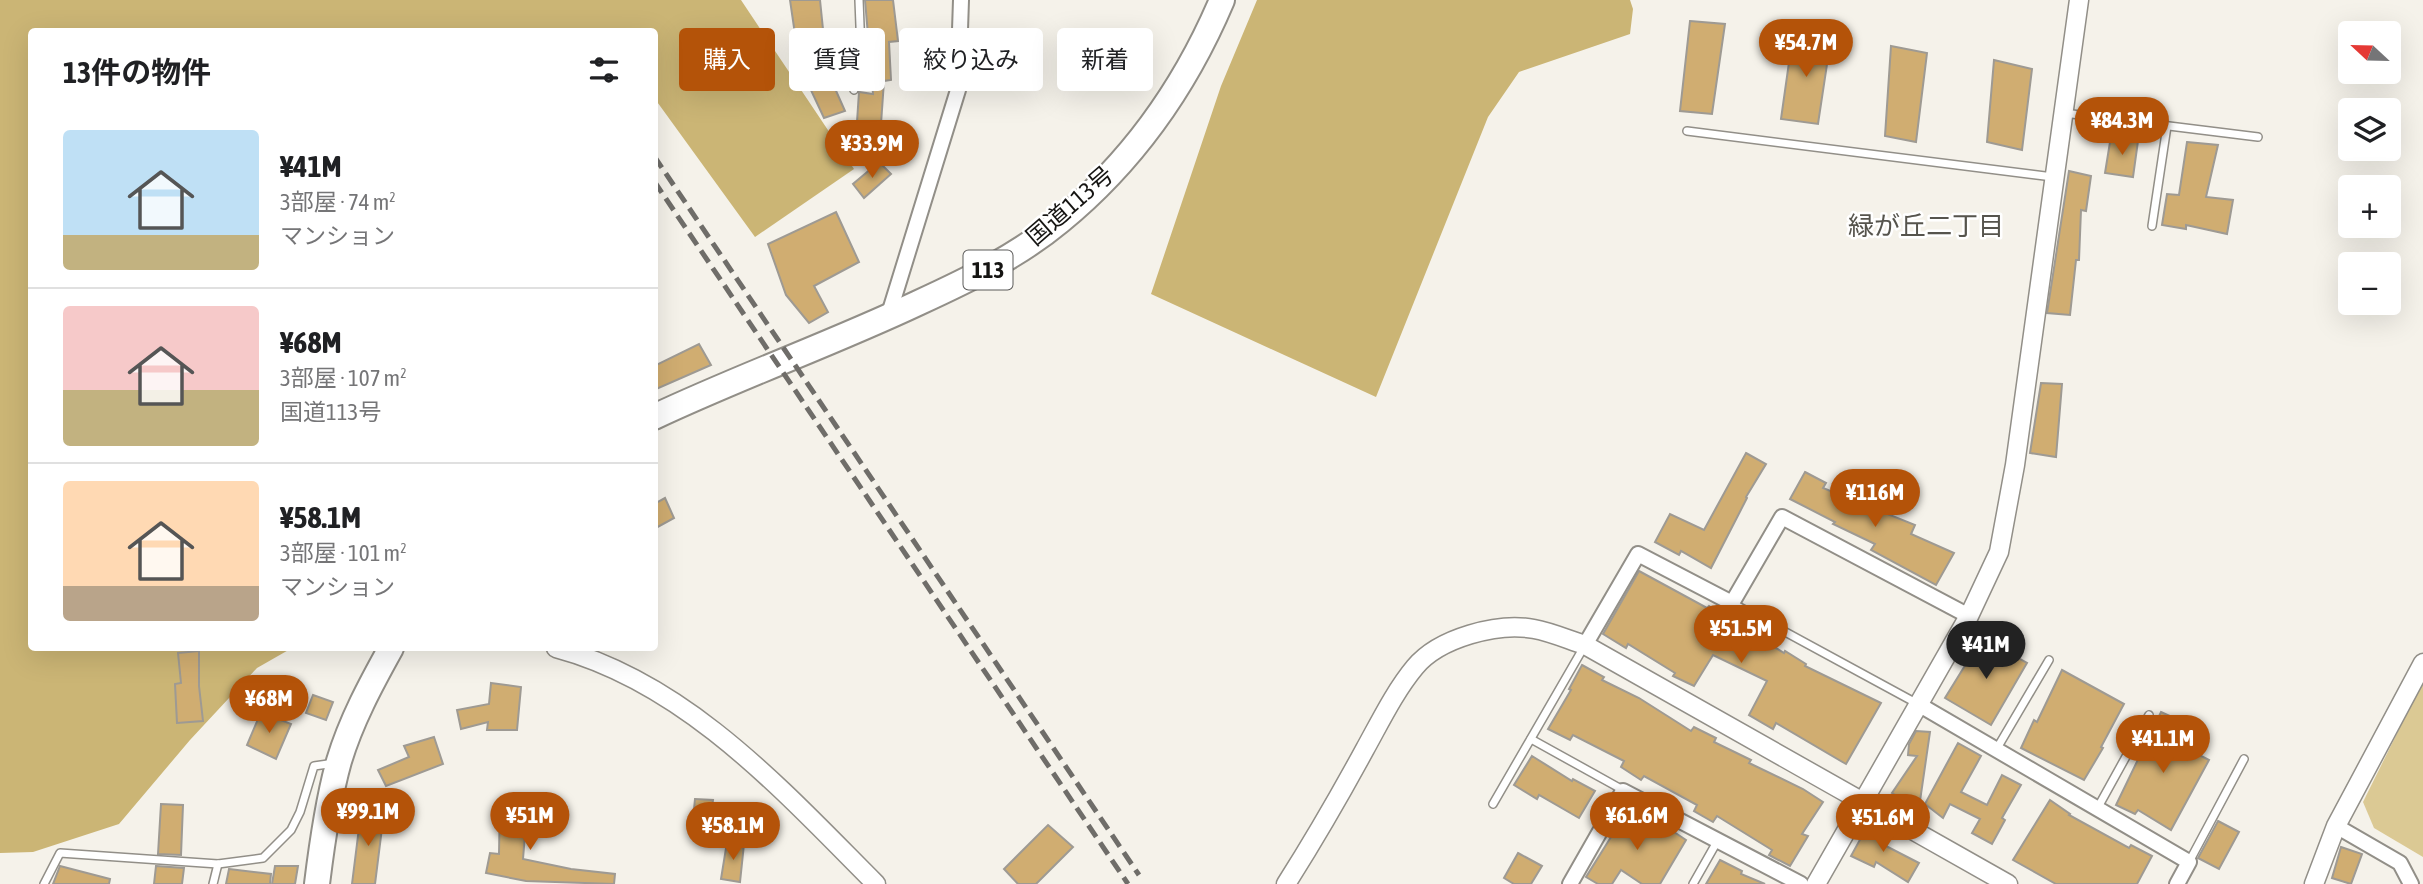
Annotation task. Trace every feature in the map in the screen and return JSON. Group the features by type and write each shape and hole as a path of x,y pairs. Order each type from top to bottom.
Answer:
{"highway":[{"name":"国道113号","path":"658,415 888,318 991,268 1059,222 1089,196 1148,129 1172,96 1212,24 1222,0"},
{"path":"317,884 339,763 365,694 389,651"}],"street":[{"path":"888,318 958,90 961,0"},
{"path":"1816,884 1969,616 1999,551 2015,466 2079,0"},
{"path":"1585,645 1638,554 1732,603 1782,516 1969,616"},
{"path":"1286,884 1315,840 1384,715 1416,665 1436,650 1467,634 1497,629 1533,628 1585,645 2008,884"},
{"path":"568,651 589,656 678,704 748,761 876,884"},
{"path":"2314,884 2336,826 2423,663"},
{"path":"1918,704 2189,862 2177,884"},
{"path":"1570,884 1623,790 1801,884"},
{"path":"2336,826 2399,863 2411,884"}],"lane":[{"path":"859,0 860,28"},
{"path":"2062,113 2258,137"},
{"path":"2152,226 2167,126"},
{"path":"1688,131 2053,177"},
{"path":"1732,603 1918,704"},
{"path":"1493,804 1585,645"},
{"path":"1996,750 2049,660"},
{"path":"2097,809 2150,716"},
{"path":"1531,739 1623,790"},
{"path":"2189,862 2244,759"},
{"path":"44,884 60,853 218,864 263,858 291,830 300,812 314,766 339,763"},
{"path":"1693,884 1718,840"},
{"path":"213,884 218,864"}],"shaded area":[{"path":"0,0 741,0 760,28 679,28 679,91 775,91 775,51 789,72 789,91 802,91 854,169 755,237 658,103 658,28 28,28 28,651 287,651 257,668 190,740 119,824 33,852 0,853"},
{"path":"1257,0 1630,0 1633,9 1630,34 1519,72 1488,117 1376,397 1151,294 1221,86"},
{"path":"2423,681 2423,857 2374,828 2363,802"}],"building":[{"path":"790,0 820,0 823,28 794,28"},
{"path":"865,0 893,0 898,41 889,42 891,80 885,81 885,28 867,28"},
{"path":"1690,21 1725,24 1712,114 1680,111"},
{"path":"1793,34 1831,38 1818,124 1781,119"},
{"path":"1891,46 1927,53 1916,142 1885,136"},
{"path":"1994,60 2032,69 2022,150 1987,142"},
{"path":"811,91 836,91 845,111 824,118"},
{"path":"873,91 883,91 881,124 857,122 859,92 873,94"},
{"path":"2111,136 2138,141 2133,177 2105,173"},
{"path":"2187,142 2218,145 2206,197 2233,200 2227,234 2186,225 2186,229 2162,225 2167,194 2179,195"},
{"path":"879,162 891,174 864,198 853,184"},
{"path":"2069,171 2091,176 2086,211 2081,210 2079,260 2076,260 2070,315 2047,313"},
{"path":"836,212 859,262 814,286 828,312 809,323 786,295 768,244"},
{"path":"699,344 711,365 658,388 658,364"},
{"path":"2041,383 2062,384 2056,457 2030,453"},
{"path":"1746,453 1766,464 1746,497 1711,568 1681,551 1679,555 1655,542 1670,514 1704,530"},
{"path":"1805,472 1826,483 1823,488 1915,525 1911,534 1954,553 1936,585 1871,550 1875,544 1790,499"},
{"path":"665,498 674,518 658,527 658,502"},
{"path":"1639,571 1707,608 1709,606 1806,664 1805,666 1881,703 1846,764 1776,723 1773,729 1749,715 1767,681 1713,655 1694,686 1673,676 1675,673 1628,644 1626,648 1603,634"},
{"path":"1982,638 2027,663 1991,725 1945,698"},
{"path":"199,651 203,721 177,723 175,684 181,683 178,653"},
{"path":"1582,665 1604,677 1602,680 1639,698 1691,731 1694,727 1716,738 1714,742 1751,760 1749,763 1803,789 1823,802 1802,834 1808,836 1790,866 1769,855 1772,850 1717,816 1713,822 1694,811 1697,805 1644,776 1641,780 1621,767 1624,761 1573,735 1570,740 1548,729"},
{"path":"2062,670 2124,704 2084,780 2021,748"},
{"path":"491,683 521,687 517,730 487,730 488,722 461,729 457,710 489,704"},
{"path":"313,695 333,702 326,720 306,713"},
{"path":"261,712 291,724 276,759 247,745"},
{"path":"2161,712 2185,723 2176,743 2209,760 2171,830 2138,810 2135,814 2116,805"},
{"path":"1916,731 1930,732 1920,801 1914,797 1910,804 1892,793 1917,756 1908,755 1909,744"},
{"path":"434,737 443,764 386,786 378,770 409,757 404,746"},
{"path":"1958,743 1981,756 1961,792 1987,805 2002,775 2021,785 2002,818 2005,820 1992,844 1972,833 1980,819 1950,804 1943,818 1925,804"},
{"path":"1532,756 1572,781 1573,779 1595,791 1579,818 1539,795 1537,799 1514,785"},
{"path":"528,797 523,859 571,869 615,874 614,884 526,881 486,873 490,853 499,854 500,798"},
{"path":"695,799 713,800 709,830 692,830"},
{"path":"2050,800 2069,815 2129,848 2131,845 2152,856 2137,884 2056,884 2013,860"},
{"path":"161,804 183,805 181,855 158,854"},
{"path":"361,812 384,812 375,884 352,884"},
{"path":"1621,814 1644,827 1650,816 1686,840 1660,884 1642,884 1621,870 1612,884 1598,884 1586,877 1611,837 1608,836"},
{"path":"2218,821 2239,832 2219,869 2198,858"},
{"path":"1048,825 1073,847 1036,884 1018,884 1004,869"},
{"path":"1868,825 1889,836 1884,845 1919,863 1908,882 1876,862 1874,867 1851,856"},
{"path":"727,842 744,844 740,882 721,879"},
{"path":"2341,847 2362,854 2351,884 2332,878"},
{"path":"1518,853 1542,866 1531,884 1514,884 1504,878"},
{"path":"1720,860 1742,871 1741,874 1765,884 1706,884"},
{"path":"60,866 110,879 109,884 53,884"},
{"path":"156,866 184,868 182,884 154,884"},
{"path":"275,866 298,866 295,884 272,884"},
{"path":"229,869 271,874 270,884 226,884"}],"railway":[{"path":"658,162 1139,875"},
{"path":"658,187 1128,884"}],"district":[{"name":"緑が丘二丁目","path":"1926,226"}]}
